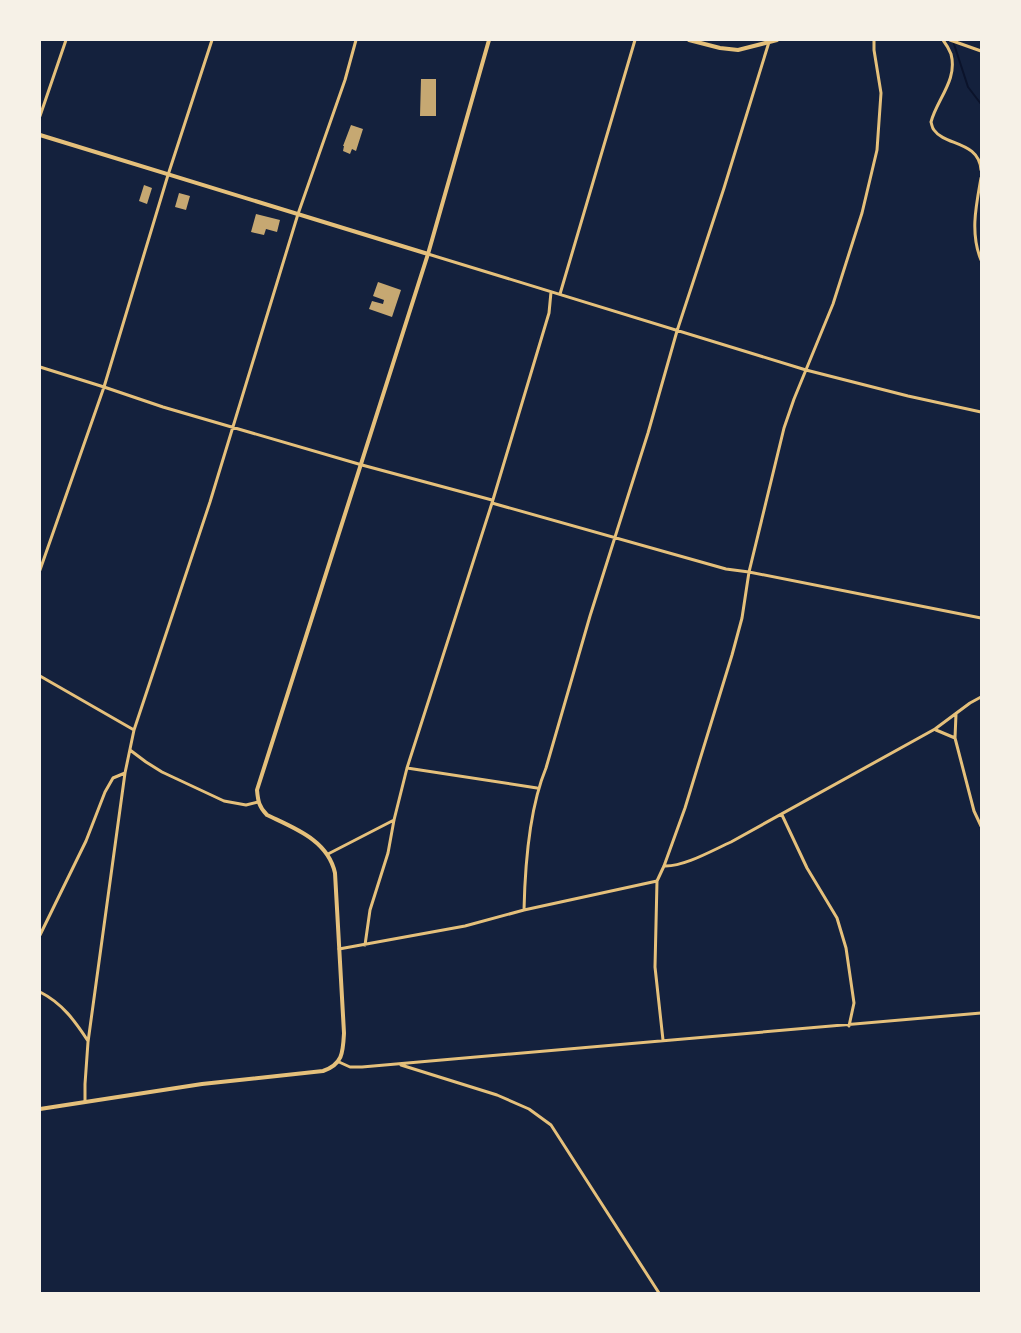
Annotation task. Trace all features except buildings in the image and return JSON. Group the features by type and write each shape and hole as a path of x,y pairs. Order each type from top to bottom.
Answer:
{"street":[{"path":"40,116 66,40"},
{"path":"40,570 104,387 168,175 212,40"},
{"path":"86,1101 88,1042 126,773 134,730 210,502 231,427 298,214 345,80 356,40"},
{"path":"40,1109 202,1084 323,1072 339,1062 344,1046 344,1033 333,862 316,841 267,815 260,808 257,790 362,466 428,254 489,40"},
{"path":"560,294 635,40"},
{"path":"689,40 720,48 738,50 777,40"},
{"path":"663,1040 655,967 657,881 685,808 732,654 742,618 749,572 782,438 794,399 834,304 862,213 877,150 881,93 874,40"},
{"path":"944,40 951,55 952,72 931,122 934,130 966,147 978,158 981,170"},
{"path":"950,40 981,50"},
{"path":"524,910 525,870 538,788 546,768 590,616 616,539 677,331 724,188 769,41"},
{"path":"40,135 806,370 981,412"},
{"path":"981,178 974,221 974,235 981,260"},
{"path":"366,945 370,910 388,853 407,768 492,502 549,313 551,292"},
{"path":"40,367 163,407 362,466 726,569 981,618"},
{"path":"40,676 134,730"},
{"path":"664,866 671,866 697,857 731,842 782,815 935,729 981,697"},
{"path":"956,714 955,738 974,811 981,826"},
{"path":"935,729 955,738"},
{"path":"130,750 162,772 224,802 246,805 258,802"},
{"path":"407,768 538,788"},
{"path":"40,935 86,841 104,792 113,778 126,773"},
{"path":"782,815 807,868 837,918 846,948 854,1003 849,1026"},
{"path":"328,854 394,820"},
{"path":"339,949 465,926 524,910 657,881"},
{"path":"40,992 60,1004 76,1022 88,1042"},
{"path":"339,1062 350,1067 362,1068 981,1013"},
{"path":"398,1064 497,1095 529,1109 551,1125 659,1293"}],"waterway":[{"path":"953,41 968,87 981,104"}]}
